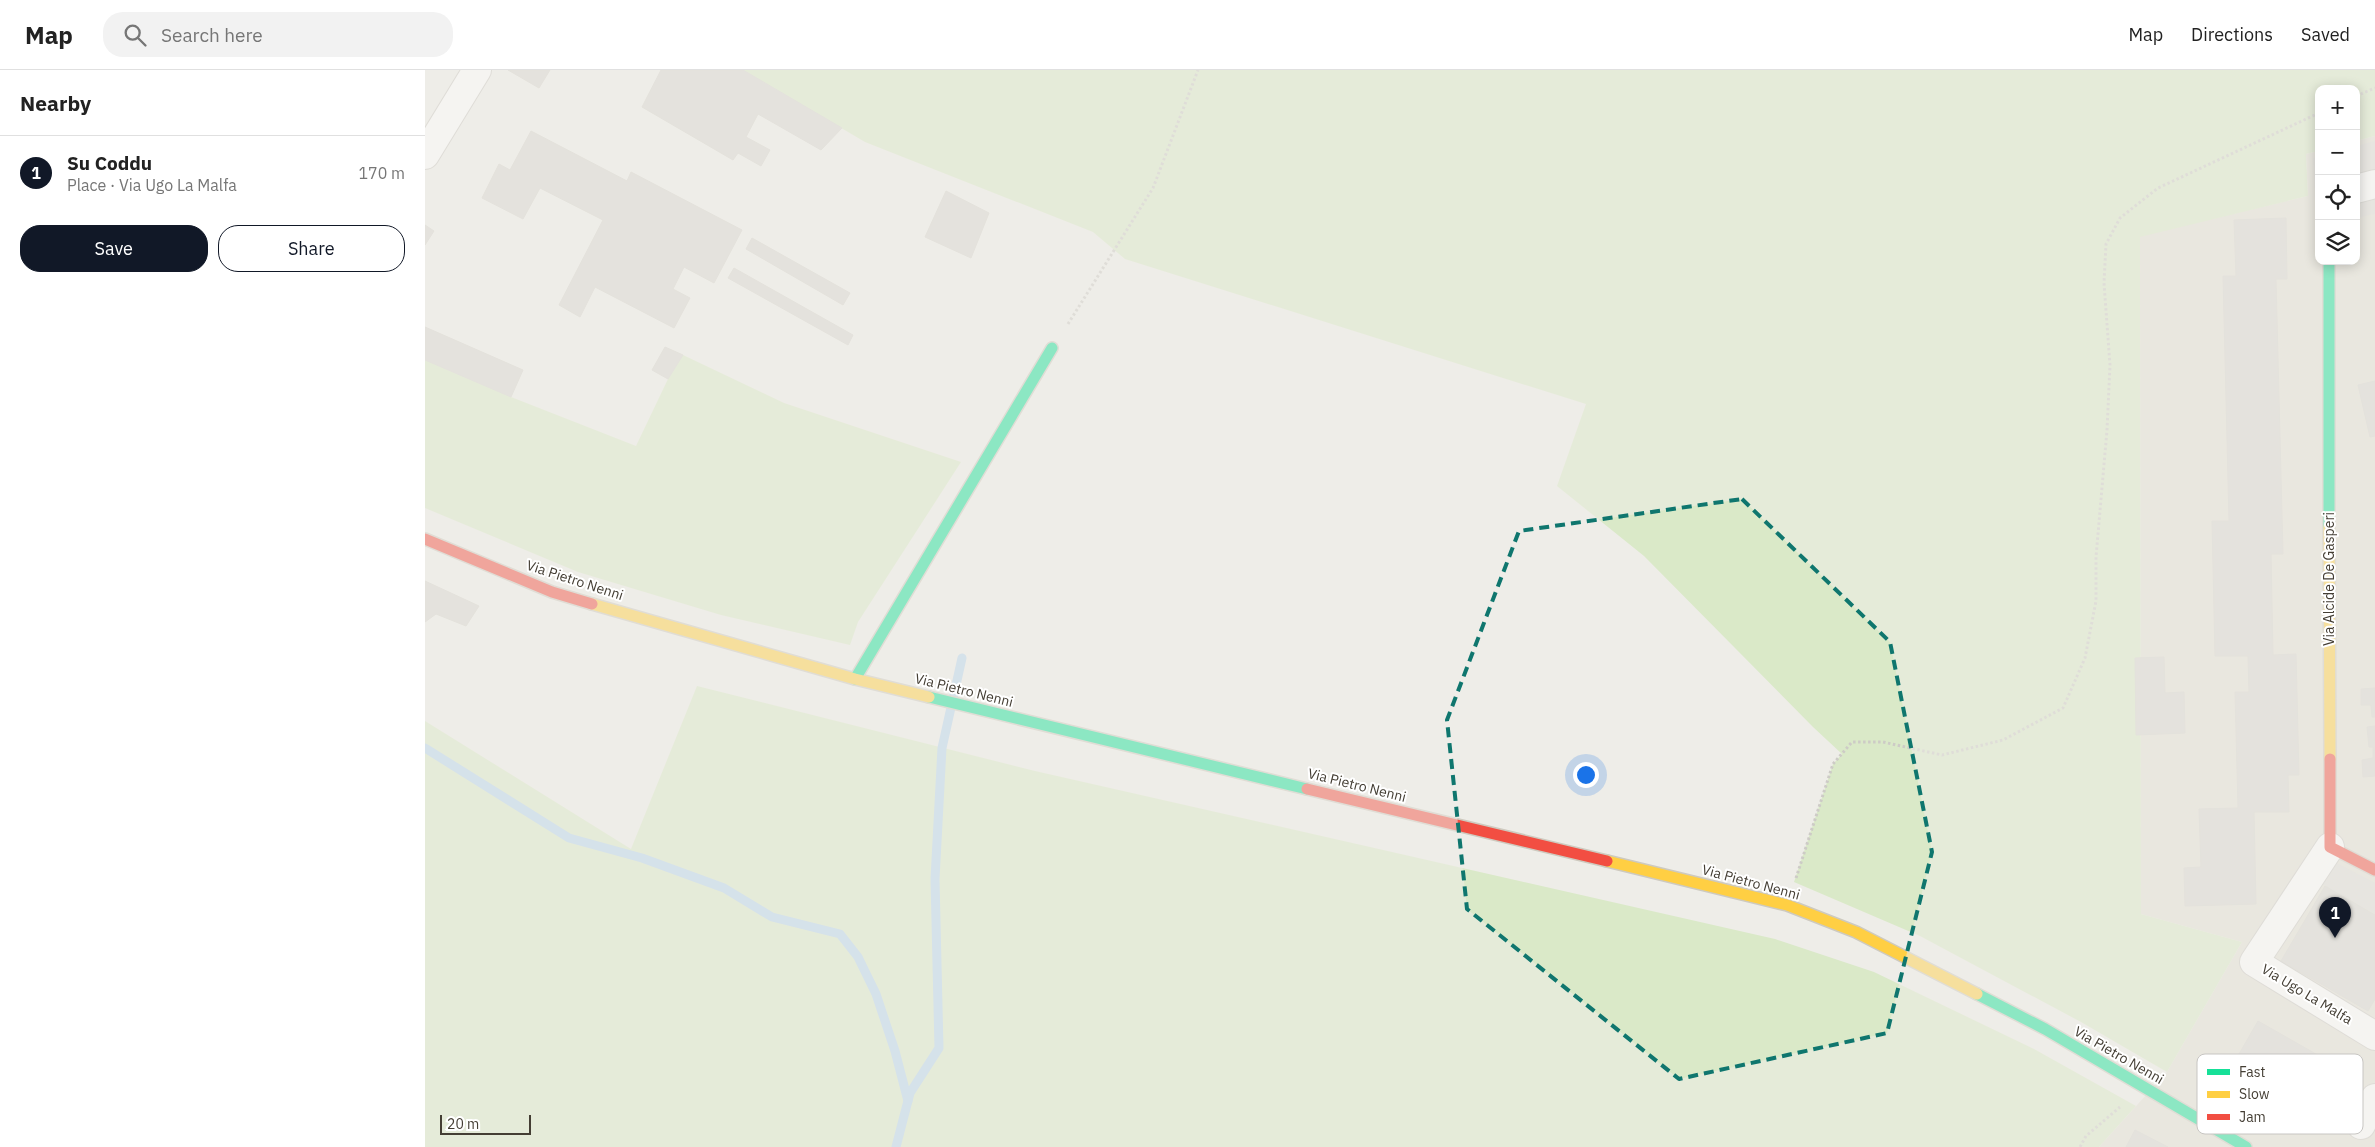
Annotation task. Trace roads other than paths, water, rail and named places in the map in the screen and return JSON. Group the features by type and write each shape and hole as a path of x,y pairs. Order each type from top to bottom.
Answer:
{"street":[{"path":"425,155 477,70"},
{"path":"2360,188 2375,184"},
{"name":"Via Alcide De Gasperi","path":"2329,265 2330,847"},
{"path":"855,679 1052,348"},
{"name":"Via Pietro Nenni","path":"425,539 552,592 855,679 1787,905 1857,932 2045,1029 2197,1118"},
{"path":"2330,847 2375,870"},
{"name":"Via Ugo La Malfa","path":"2330,847 2254,962 2375,1036"},
{"path":"2363,1120 2375,1098"},
{"name":"Via Pietro Nenni","path":"2224,1134 2246,1147"}],"waterway":[{"path":"896,1147 910,1093 939,1048 935,879 942,748 962,658"},
{"path":"425,748 569,838 642,858 724,888 772,917 840,934 858,957 876,994 895,1051 908,1101"}],"place":[{"name":"Su Coddu","path":"2335,938"}]}
